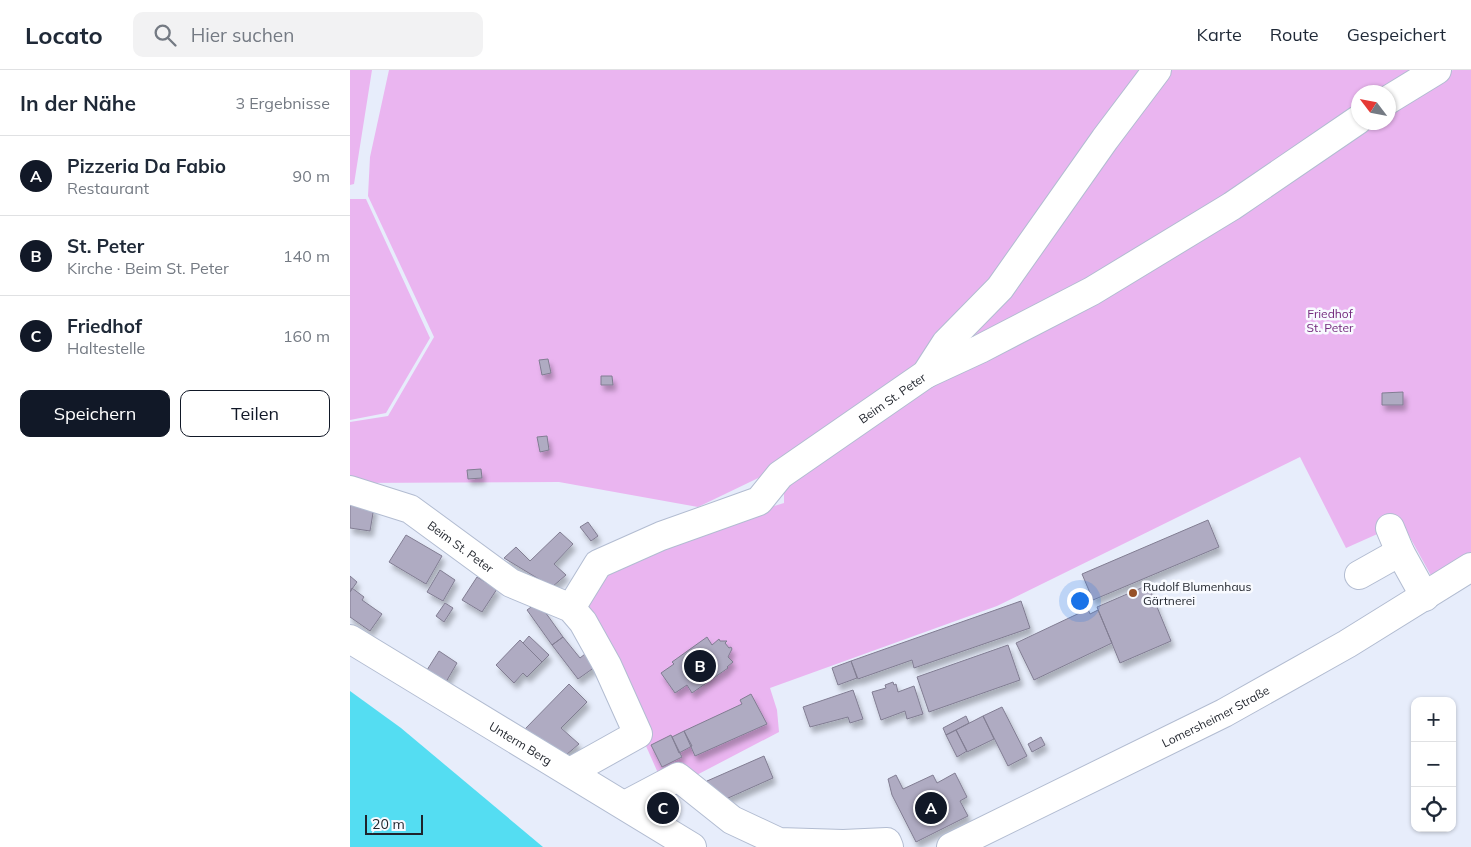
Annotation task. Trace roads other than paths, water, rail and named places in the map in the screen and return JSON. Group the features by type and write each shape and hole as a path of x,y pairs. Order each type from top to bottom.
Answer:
{"street":[{"name":"Beim St. Peter","path":"350,490 410,508 511,583 571,608 598,564 662,536 759,500 780,475 926,374 946,343 1000,288 1104,139 1157,70"},
{"path":"1396,95 1437,70"},
{"path":"926,374 980,349 1092,291 1232,206 1351,125"},
{"path":"1359,575 1395,540 1425,596"},
{"name":"Lomersheimer Straße","path":"951,847 1224,713 1347,644 1471,568"},
{"path":"570,772 638,734 606,665 583,622 571,608"},
{"name":"Unterm Berg","path":"350,639 692,847"},
{"path":"625,805 678,776 732,820 779,842 842,844 886,842 889,847"}],"water":[{"path":"350,691 401,728 543,847 350,847"}],"place":[{"name":"Rudolf Blumenhaus Gärtnerei","path":"1133,593"},
{"name":"St. Peter","path":"700,666"},
{"name":"Friedhof","path":"663,808"},
{"name":"Pizzeria Da Fabio","path":"931,808"}],"park label":[{"name":"Friedhof St. Peter","path":"1330,320"}]}
